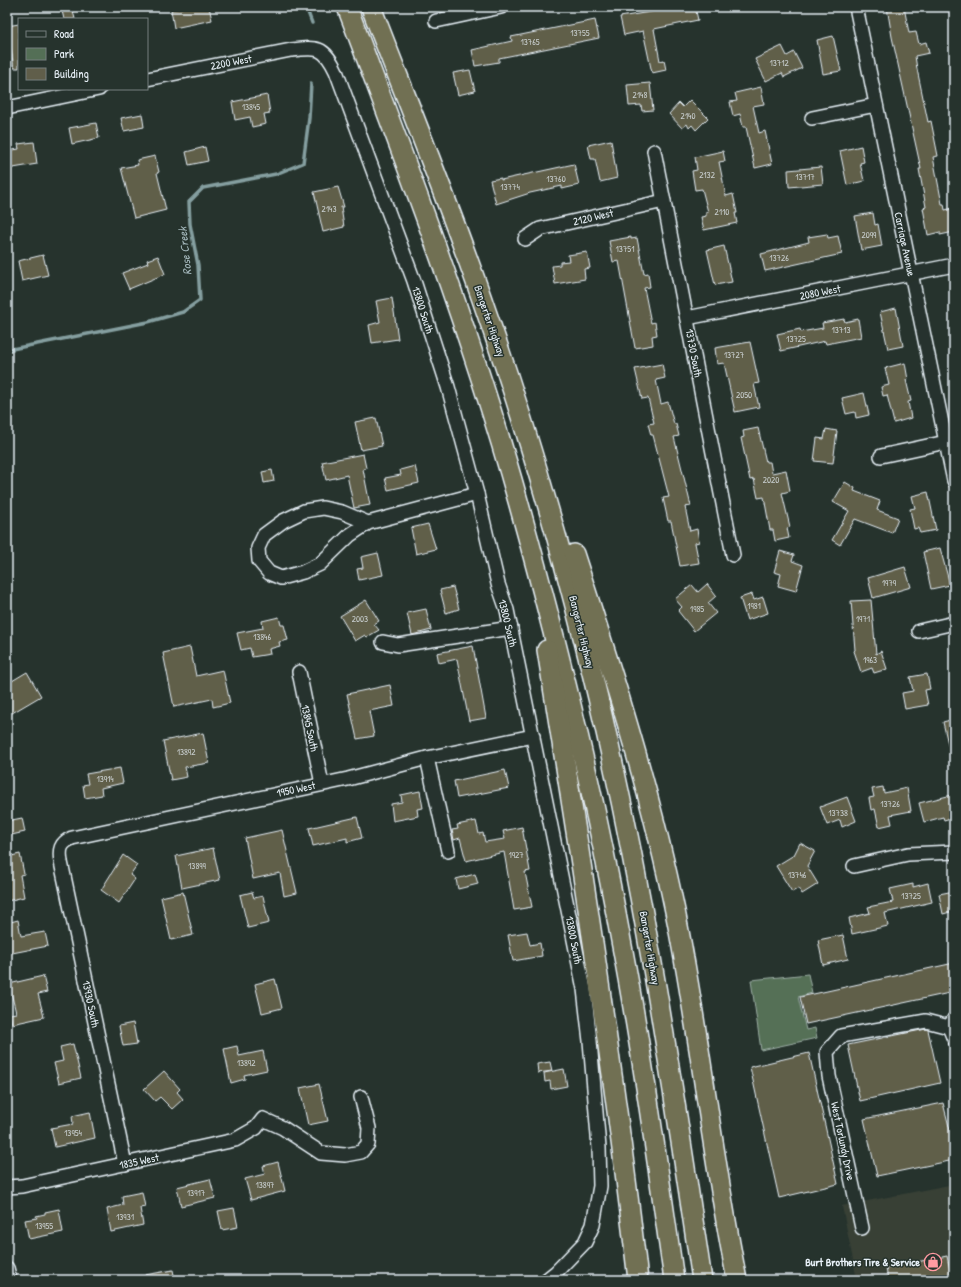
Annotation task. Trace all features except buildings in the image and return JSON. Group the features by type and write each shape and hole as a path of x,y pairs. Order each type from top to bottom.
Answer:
{"highway":[{"path":"347,7 438,247 467,332 518,499 564,675 607,864 635,1019 674,1280"},
{"name":"Bangerter Highway","path":"371,7 468,258 526,434 579,621 616,776 645,919 666,1041 702,1280"},
{"path":"526,434 573,553 628,726 654,818 684,959 714,1158 737,1280"},
{"path":"518,499 544,631 604,1010 618,1108 638,1280"}],"street":[{"path":"436,21 501,7"},
{"name":"Carriage Avenue","path":"856,7 954,481"},
{"name":"2200 West","path":"148,79 291,50 315,47"},
{"name":"13800 South","path":"315,47 322,50 328,56 336,71 414,281 448,387 477,494 498,584 507,610 586,1004 599,1148 600,1186 593,1225 585,1242 575,1254 546,1280"},
{"path":"7,108 94,90"},
{"path":"812,118 876,105"},
{"name":"13730 South","path":"654,151 734,555"},
{"name":"2120 West","path":"525,239 540,229 664,201"},
{"name":"2080 West","path":"687,318 954,265"},
{"path":"881,456 946,442"},
{"path":"368,523 342,512 324,508 304,511 264,535 258,548 259,561 269,573 281,578 303,572 320,564 350,535 368,523 477,494"},
{"path":"919,631 954,624"},
{"path":"383,642 398,645 511,628"},
{"name":"13845 South","path":"299,672 322,784"},
{"name":"1950 West","path":"61,845 72,838 348,779 427,758 533,736"},
{"path":"427,758 448,851"},
{"name":"13930 South","path":"61,845 59,853 125,1164"},
{"path":"854,866 908,854 954,852"},
{"name":"West Torlundy Drive","path":"862,1228 829,1076 827,1052 841,1036 926,1021 951,1023"},
{"path":"951,1023 954,1039"},
{"name":"1835 West","path":"7,1187 22,1186 235,1140 256,1128 263,1119 283,1128 321,1153 345,1155 361,1152 368,1144 369,1128 361,1097"},
{"path":"7,1268 10,1280"}],"shaded area":[{"path":"954,1184 954,1280 857,1280 842,1206"}],"green space":[{"path":"808,974 812,993 798,997 806,1030 815,1028 817,1038 761,1050 751,980"}],"waterway":[{"name":"Rose Creek","path":"306,7 312,23"},
{"name":"Rose Creek","path":"7,350 148,322 183,312 200,300 198,265 190,224 189,202 203,188 276,174 303,163 309,118 311,83"}],"place":[{"name":"Burt Brothers Tire & Service","path":"933,1262"}]}
